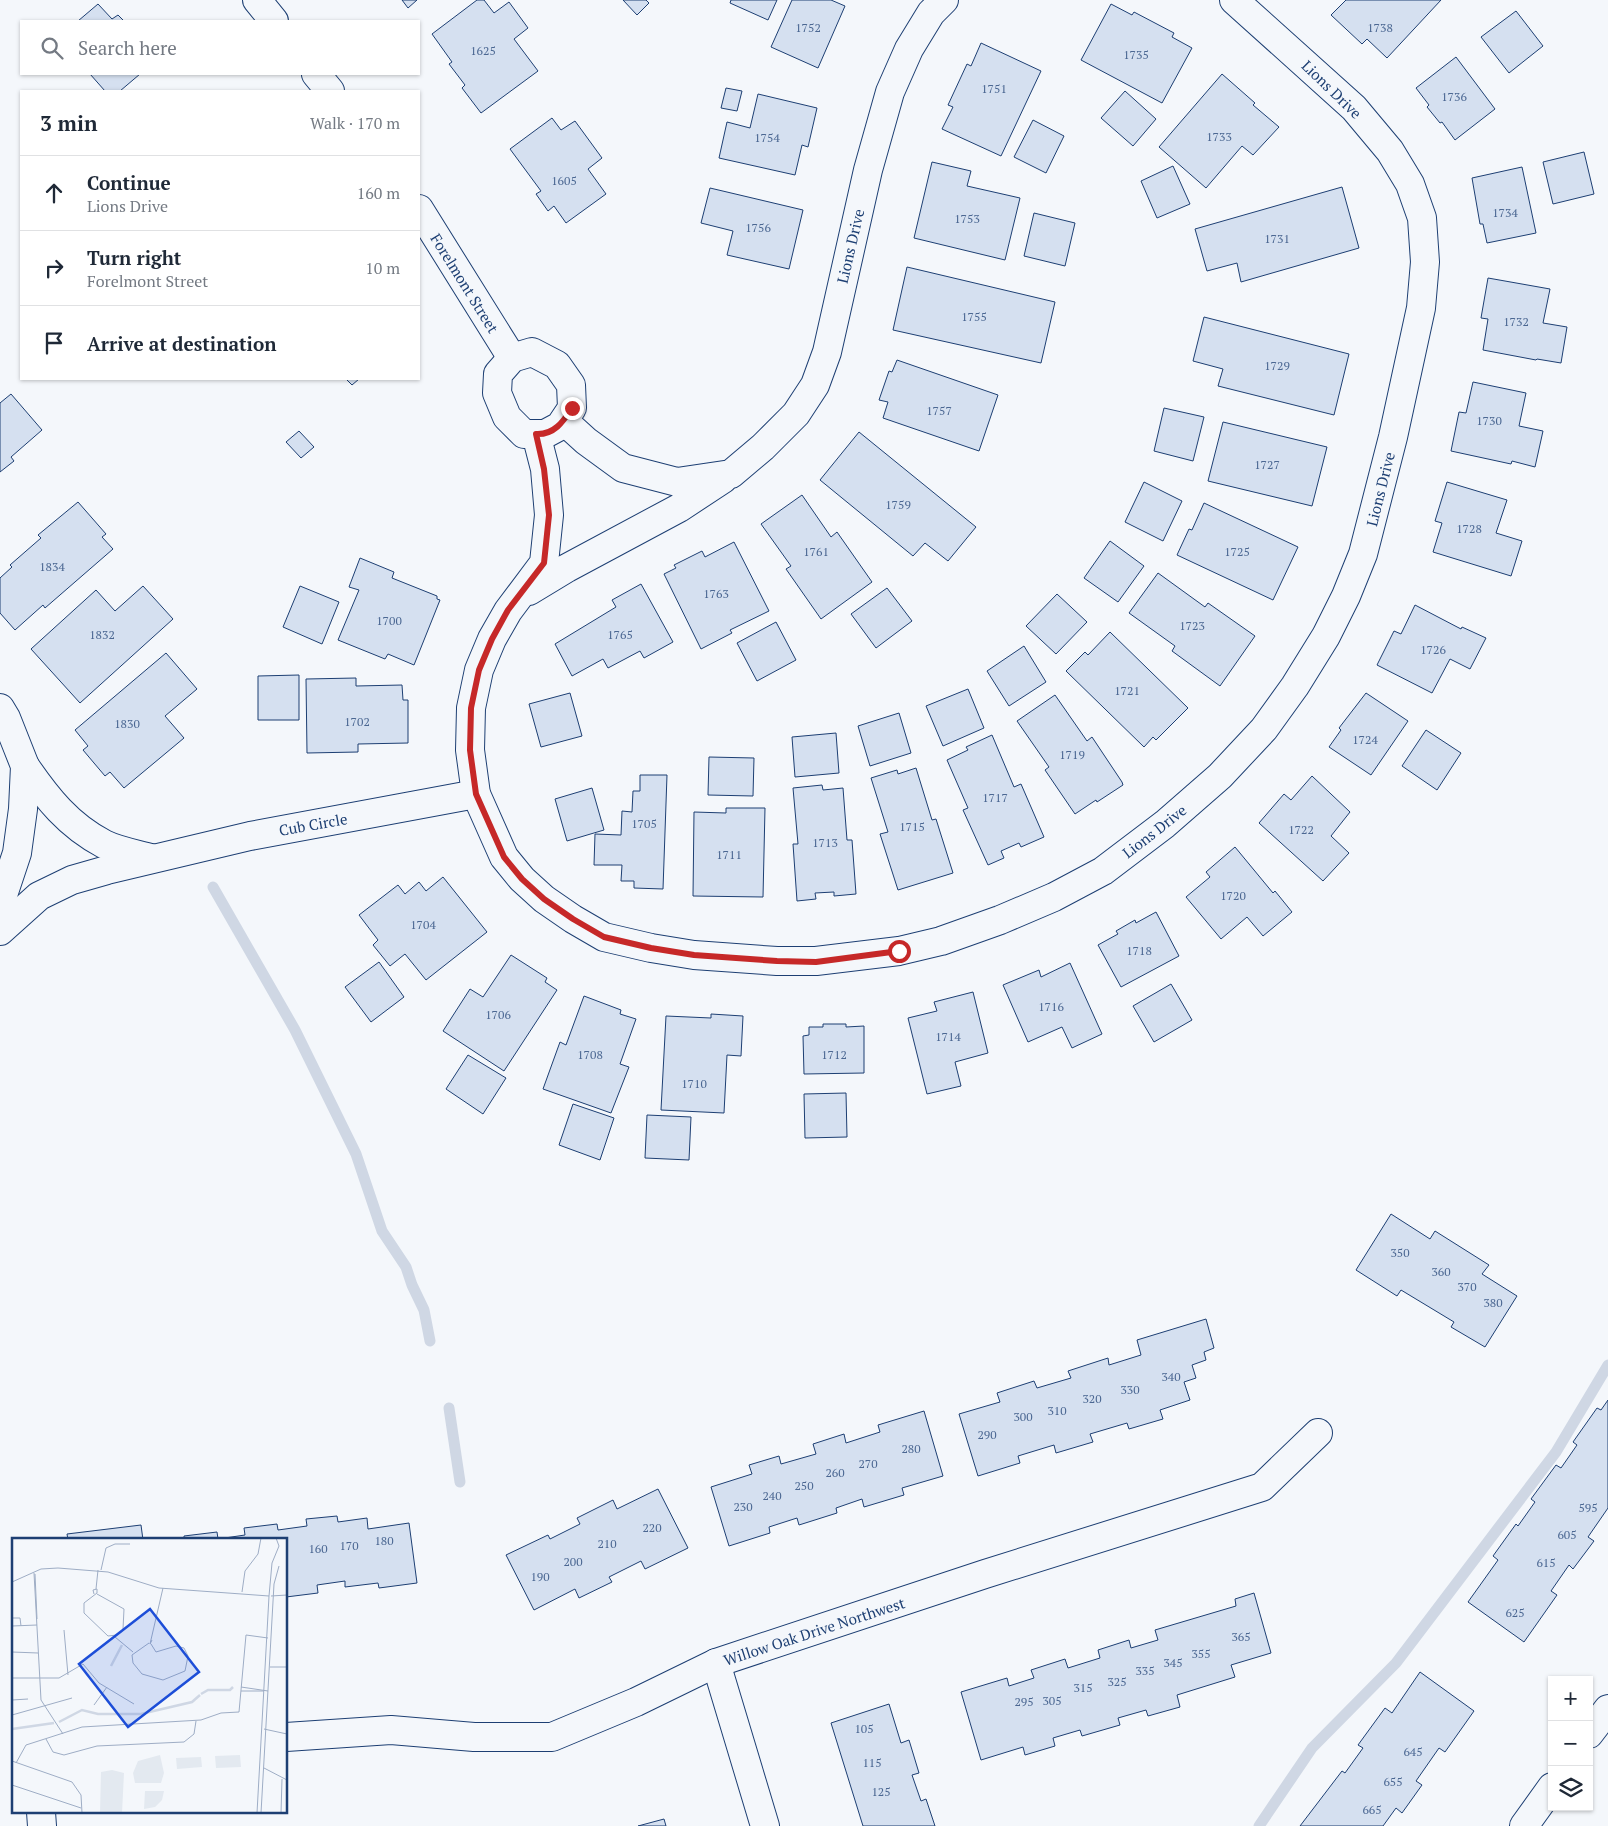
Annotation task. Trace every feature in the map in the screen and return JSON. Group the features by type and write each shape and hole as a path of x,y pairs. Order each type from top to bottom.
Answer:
{"street":[{"path":"257,0 273,20"},
{"name":"Lions Drive","path":"518,598 567,568 678,508 731,474 763,447 796,414 815,385 827,352 864,188 890,92 909,49 931,13 944,0"},
{"name":"Lions Drive","path":"536,434 544,469 549,515 544,563 508,610 492,639 479,670 471,717 470,750 476,794 504,857 522,879 544,899 604,937 651,948 694,955 816,962 899,951 941,941 1000,920 1054,897 1103,871 1165,824 1220,776 1264,729 1295,686 1326,636 1350,588 1363,554 1393,437 1421,308 1425,262 1422,218 1410,184 1390,151 1354,108 1234,0"},
{"path":"317,75 329,90"},
{"name":"Forelmont Street","path":"420,210 512,358"},
{"path":"532,352 557,365 571,386 572,408 564,421 560,426 544,434 524,434 507,418 497,393 498,374 512,358 532,352"},
{"path":"564,421 586,441 623,468 677,482 731,474"},
{"name":"Cub Circle","path":"0,708 6,718 25,766 44,795 69,821 105,844 152,858"},
{"name":"Cub Circle","path":"0,904 17,853 23,809 25,766"},
{"name":"Cub Circle","path":"0,931 39,896 72,880 152,858 250,836 476,794"},
{"name":"Willow Oak Drive Northwest","path":"288,1737 391,1730 474,1737 552,1737 636,1702 716,1663 985,1574 1262,1487 1318,1433"},
{"path":"716,1663 765,1826"},
{"path":"1593,1729 1608,1708"},
{"path":"1524,1826 1548,1793"}],"building":[{"path":"402,0 417,0 408,8"},
{"path":"477,0 484,0 494,13 509,2 528,28 514,39 538,71 481,113 462,88 465,85 449,64 452,62 432,34"},
{"path":"623,0 646,0 649,3 637,15"},
{"path":"731,0 777,0 768,20 730,3"},
{"path":"792,0 831,0 845,6 818,68 771,47"},
{"path":"1346,0 1441,0 1387,58 1367,39 1362,44 1331,15"},
{"path":"98,4 112,19 118,15 123,20 79,20"},
{"path":"1111,4 1132,15 1134,12 1174,33 1172,37 1192,48 1162,103 1081,60"},
{"path":"1516,11 1543,46 1509,73 1481,37"},
{"path":"981,43 1041,71 1001,156 942,129 953,107 948,105 967,64 971,66"},
{"path":"1456,57 1495,109 1455,140 1442,122 1440,123 1427,107 1429,105 1416,88"},
{"path":"1222,74 1255,103 1253,105 1279,127 1253,155 1242,146 1206,188 1159,147"},
{"path":"91,75 139,75 121,90 104,90"},
{"path":"726,88 742,91 737,111 721,108"},
{"path":"1125,91 1156,119 1133,146 1101,118"},
{"path":"758,94 817,108 808,147 802,145 795,175 719,158 727,122 750,128"},
{"path":"552,118 561,130 575,121 602,158 588,169 606,194 566,223 554,206 548,211 536,194 541,191 510,149"},
{"path":"1033,120 1064,136 1046,173 1014,157"},
{"path":"1584,152 1594,194 1553,204 1543,162"},
{"path":"932,162 971,171 967,186 1020,198 1005,260 914,238"},
{"path":"1173,166 1190,204 1157,218 1141,181"},
{"path":"1522,167 1536,233 1487,243 1483,224 1480,224 1472,178"},
{"path":"1342,187 1359,248 1241,282 1237,263 1207,271 1195,229"},
{"path":"710,188 803,210 789,269 727,255 733,231 701,223"},
{"path":"1034,213 1075,223 1065,266 1024,256"},
{"path":"907,267 1055,302 1041,363 893,330"},
{"path":"1488,278 1550,289 1543,323 1567,327 1561,363 1483,350 1488,319 1481,318"},
{"path":"1204,317 1349,354 1334,415 1218,386 1223,369 1193,361"},
{"path":"897,360 998,395 979,451 883,418 888,402 879,400 889,371 892,372"},
{"path":"347,380 358,380 352,385"},
{"path":"1473,382 1526,393 1519,426 1543,431 1535,467 1512,461 1511,464 1451,451 1459,412 1466,413"},
{"path":"11,394 42,430 11,457 14,461 0,472 0,403"},
{"path":"1164,408 1204,417 1193,461 1154,451"},
{"path":"1223,422 1327,447 1312,506 1208,481"},
{"path":"299,431 314,447 301,458 286,442"},
{"path":"859,432 976,527 948,561 925,543 913,556 820,480"},
{"path":"1144,482 1182,501 1163,541 1125,522"},
{"path":"1447,482 1507,500 1496,533 1522,541 1511,576 1433,552 1442,523 1435,521"},
{"path":"802,495 831,537 837,532 872,582 821,619 786,569 791,566 761,524"},
{"path":"78,502 106,534 102,537 113,549 45,608 43,605 15,630 0,613 0,578 12,567 10,565 41,538 38,535"},
{"path":"1204,503 1298,547 1273,600 1177,555 1189,529 1192,530"},
{"path":"1110,541 1144,566 1118,602 1084,578"},
{"path":"734,542 769,611 730,630 732,633 701,649 664,574 676,568 674,565 702,551 705,557"},
{"path":"360,558 394,572 392,578 437,596 437,599 440,600 414,665 388,654 385,659 338,640 359,590 349,587"},
{"path":"1158,573 1205,607 1208,603 1255,636 1220,686 1172,651 1175,646 1129,613"},
{"path":"641,584 673,642 644,658 640,651 608,668 603,659 572,676 555,644 616,607 612,600"},
{"path":"143,586 173,619 80,703 31,649 96,590 115,611"},
{"path":"300,586 339,602 322,644 283,627"},
{"path":"887,588 912,621 876,648 851,614"},
{"path":"1057,594 1087,622 1056,654 1026,626"},
{"path":"1415,605 1461,629 1462,627 1486,638 1470,669 1450,659 1432,693 1377,665 1394,631 1401,634"},
{"path":"776,622 796,660 757,681 737,643"},
{"path":"1110,632 1188,708 1156,740 1153,737 1144,747 1066,671 1085,652 1088,655"},
{"path":"1024,646 1046,682 1009,706 987,671"},
{"path":"166,653 197,689 165,716 184,738 124,788 110,772 105,776 83,750 88,746 75,730"},
{"path":"299,675 299,720 258,720 258,676"},
{"path":"356,678 356,686 402,685 403,700 408,700 408,743 358,744 358,752 307,753 306,679"},
{"path":"968,689 984,728 943,746 926,706"},
{"path":"570,693 582,736 541,747 529,704"},
{"path":"1366,693 1408,721 1371,775 1329,747 1341,730 1339,728"},
{"path":"1055,695 1087,741 1092,737 1123,785 1075,814 1045,770 1049,767 1017,721"},
{"path":"899,713 911,753 870,766 858,726"},
{"path":"1426,730 1461,753 1437,790 1402,766"},
{"path":"836,733 839,773 795,777 792,737"},
{"path":"992,735 1014,787 1021,784 1044,837 1021,847 1019,843 1001,851 1004,858 988,865 963,810 968,808 947,760 968,750 966,747"},
{"path":"709,757 754,758 753,796 708,795"},
{"path":"916,768 932,820 936,819 953,873 898,890 880,834 888,832 871,778 897,770 898,774"},
{"path":"640,775 667,775 663,889 634,888 634,881 621,881 622,865 594,865 595,834 621,835 622,811 632,812 633,791 640,791"},
{"path":"1312,776 1350,812 1331,836 1349,853 1323,881 1259,823 1284,794 1291,800"},
{"path":"822,785 823,790 843,788 847,840 852,840 856,894 834,896 834,892 815,893 816,899 797,901 793,844 798,844 793,788"},
{"path":"592,788 604,830 567,841 555,799"},
{"path":"726,808 765,808 763,897 693,896 694,812 726,813"},
{"path":"1235,847 1273,893 1275,891 1292,912 1263,936 1247,917 1221,939 1186,897 1210,877 1206,872"},
{"path":"443,877 487,932 426,980 405,954 390,966 373,945 378,940 359,915 398,885 405,894 419,882 426,891"},
{"path":"1156,912 1179,956 1121,987 1098,945 1118,934 1116,931 1135,920 1136,923"},
{"path":"511,955 547,978 545,982 557,990 504,1071 443,1031 470,989 483,997"},
{"path":"379,962 404,997 371,1022 345,987"},
{"path":"1070,963 1102,1034 1072,1048 1062,1027 1028,1042 1003,985 1039,970 1041,977"},
{"path":"1171,984 1192,1020 1154,1042 1133,1006"},
{"path":"973,992 988,1053 955,1062 961,1086 927,1094 908,1018 937,1011 934,1002"},
{"path":"584,996 621,1010 620,1014 636,1019 620,1064 629,1067 611,1113 543,1089 560,1042 566,1045"},
{"path":"711,1014 743,1016 741,1056 727,1055 724,1113 661,1110 666,1016 711,1018"},
{"path":"823,1024 846,1024 846,1027 864,1026 864,1073 804,1074 803,1036 809,1035 809,1027 823,1027"},
{"path":"468,1055 506,1078 483,1114 446,1089"},
{"path":"846,1093 847,1137 805,1138 804,1094"},
{"path":"573,1104 614,1118 600,1160 559,1145"},
{"path":"647,1115 691,1117 689,1160 645,1158"},
{"path":"1391,1214 1430,1239 1435,1231 1489,1265 1482,1274 1517,1296 1485,1347 1451,1327 1454,1322 1401,1290 1397,1296 1356,1270"},
{"path":"1206,1319 1214,1348 1204,1352 1206,1360 1192,1365 1196,1378 1184,1382 1190,1400 1160,1410 1163,1419 1129,1429 1127,1423 1090,1434 1093,1442 1056,1453 1054,1445 1018,1456 1020,1463 978,1476 959,1414 1000,1402 997,1393 1034,1381 1037,1388 1071,1378 1068,1371 1108,1358 1109,1365 1141,1355 1137,1340"},
{"path":"1608,1400 1608,1508 1588,1537 1594,1541 1573,1569 1569,1565 1551,1591 1557,1595 1524,1642 1468,1602 1498,1560 1493,1556 1535,1502 1531,1499 1556,1465 1561,1468 1577,1445 1573,1442 1597,1408 1601,1410"},
{"path":"924,1411 943,1476 902,1488 904,1495 864,1507 862,1499 836,1508 837,1513 799,1525 797,1518 769,1527 770,1533 729,1546 711,1487 752,1474 749,1465 779,1456 781,1464 816,1454 813,1444 844,1434 846,1443 880,1432 878,1425"},
{"path":"658,1489 688,1548 645,1569 641,1561 609,1577 612,1582 579,1598 575,1589 534,1610 506,1555 548,1535 550,1539 580,1524 577,1518 613,1500 617,1509"},
{"path":"337,1516 338,1522 367,1518 368,1529 409,1523 417,1583 379,1588 378,1583 345,1587 345,1581 317,1585 318,1593 288,1597 288,1538 225,1538 245,1535 244,1528 277,1524 278,1530 307,1526 306,1519"},
{"path":"141,1525 143,1538 68,1538 67,1534"},
{"path":"217,1532 218,1538 184,1538 184,1536"},
{"path":"1254,1593 1271,1653 1231,1665 1235,1677 1177,1695 1180,1707 1148,1716 1146,1710 1118,1718 1120,1725 1082,1736 1080,1730 1053,1738 1055,1746 1025,1755 1023,1747 981,1760 961,1692 1007,1678 1009,1686 1034,1678 1031,1670 1065,1659 1068,1668 1100,1658 1098,1650 1129,1640 1131,1648 1158,1640 1155,1630 1236,1606 1235,1599"},
{"path":"1420,1672 1474,1711 1445,1752 1439,1748 1416,1781 1422,1785 1402,1813 1396,1808 1383,1826 1300,1826 1342,1771 1345,1773 1363,1748 1358,1745 1385,1708 1392,1713"},
{"path":"889,1704 901,1743 909,1740 919,1773 912,1775 921,1801 926,1799 935,1826 863,1826 831,1723"},
{"path":"664,1819 666,1826 638,1826"}],"waterway":[{"path":"213,887 295,1030 356,1154 382,1231 406,1267 424,1310 430,1341"},
{"path":"1259,1826 1312,1748 1396,1663 1556,1452 1608,1365"},
{"path":"449,1408 460,1482"}],"route":[{"path":"572,408 560,426 544,434 536,434 544,469 549,515 544,563 508,610 492,639 479,670 471,708 470,750 476,794 504,857 522,879 544,899 604,937 651,948 694,955 777,961 816,962 899,951"}]}
